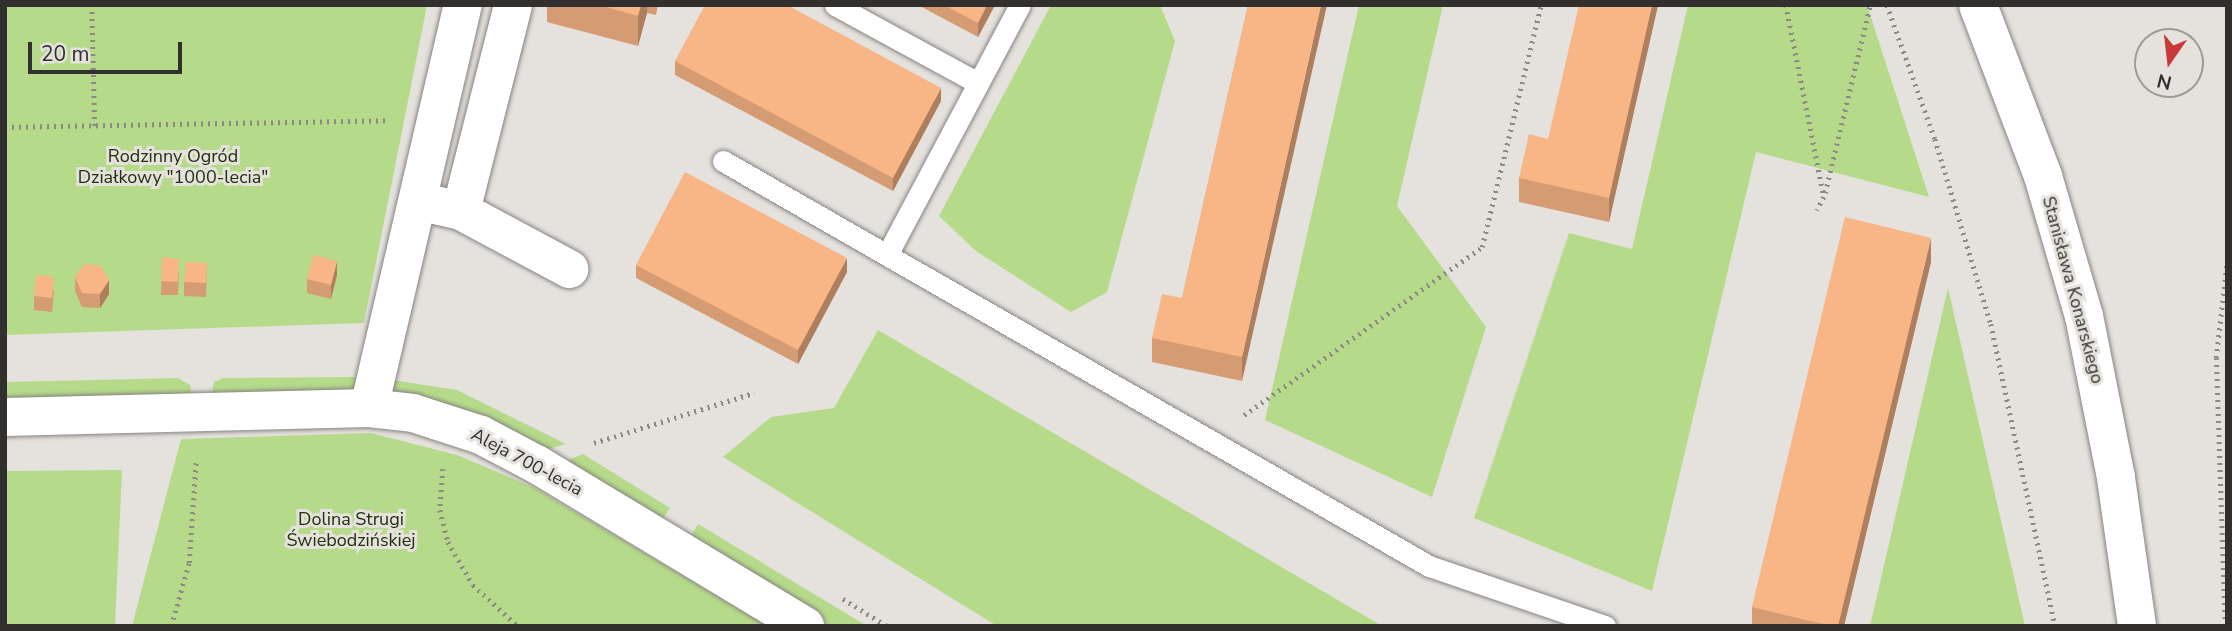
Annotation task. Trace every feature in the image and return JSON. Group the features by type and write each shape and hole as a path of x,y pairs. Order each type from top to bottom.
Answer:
{"street":[{"path":"369,408 432,124 463,5"},
{"path":"461,211 513,5"},
{"name":"Stanisława Konarskiego","path":"1978,5 2043,176 2084,316 2116,478 2137,626"},
{"path":"412,217 461,211 569,269"},
{"name":"Aleja 700-lecia","path":"5,417 369,408 413,412 457,425 538,465 805,626"}],"lane":[{"path":"835,5 978,83"},
{"path":"888,253 1020,5"},
{"path":"723,161 888,253 1429,566 1605,626"}],"path":[{"path":"92,5 94,125"},
{"path":"1209,440 1482,247 1541,5"},
{"path":"1786,5 1824,197"},
{"path":"1817,209 1824,197 1870,5"},
{"path":"1887,5 1935,139 1991,324 2055,626"},
{"path":"5,127 414,120 432,124"},
{"path":"2225,626 2216,358 2227,261"},
{"path":"538,465 588,445 754,393"},
{"path":"171,626 189,563 200,413"},
{"path":"457,425 441,476 440,510 448,542 473,585 518,626"}],"green space":[{"name":"Rodzinny Ogród Działkowy \"1000-lecia\"","path":"5,5 427,5 364,323 5,335"},
{"path":"1051,5 1160,5 1175,41 1107,292 1071,312 976,251 939,216"},
{"path":"1359,5 1443,5 1397,206 1486,327 1432,497 1265,420"},
{"path":"1688,5 1867,5 1929,197 1756,152 1652,591 1474,518 1569,233 1632,249"},
{"path":"1948,288 2025,626 1870,626"},
{"path":"878,330 1382,626 997,626 723,457 771,417 834,408"},
{"path":"368,377 361,393 210,400 214,382 223,378"},
{"path":"178,378 190,385 193,402 5,406 5,382"},
{"path":"385,379 457,390 566,444 534,453 399,402"},
{"name":"Dolina Strugi Świebodzińskiej","path":"371,433 457,455 533,487 768,626 132,626 181,439"},
{"path":"583,454 670,508 657,527 563,462"},
{"path":"122,470 115,626 5,626 5,471"},
{"path":"698,524 867,626 824,626 687,543"}],"building":[{"path":"599,5 641,5 638,16"},
{"path":"705,5 787,5 941,88 893,178 675,61"},
{"path":"944,5 987,5 978,23"},
{"path":"1248,5 1321,5 1242,357 1152,338 1162,294 1182,298"},
{"path":"1579,5 1652,5 1609,198 1519,178 1529,134 1548,139"},
{"path":"685,172 847,258 798,350 636,265"},
{"path":"1845,217 1931,238 1838,626 1831,626 1752,607"},
{"path":"313,255 337,261 331,285 307,279"},
{"path":"162,257 179,259 178,282 161,281"},
{"path":"186,262 207,263 206,283 184,282"},
{"path":"84,264 101,266 109,280 100,294 82,293 75,277"},
{"path":"36,275 54,277 52,298 34,296"}]}
